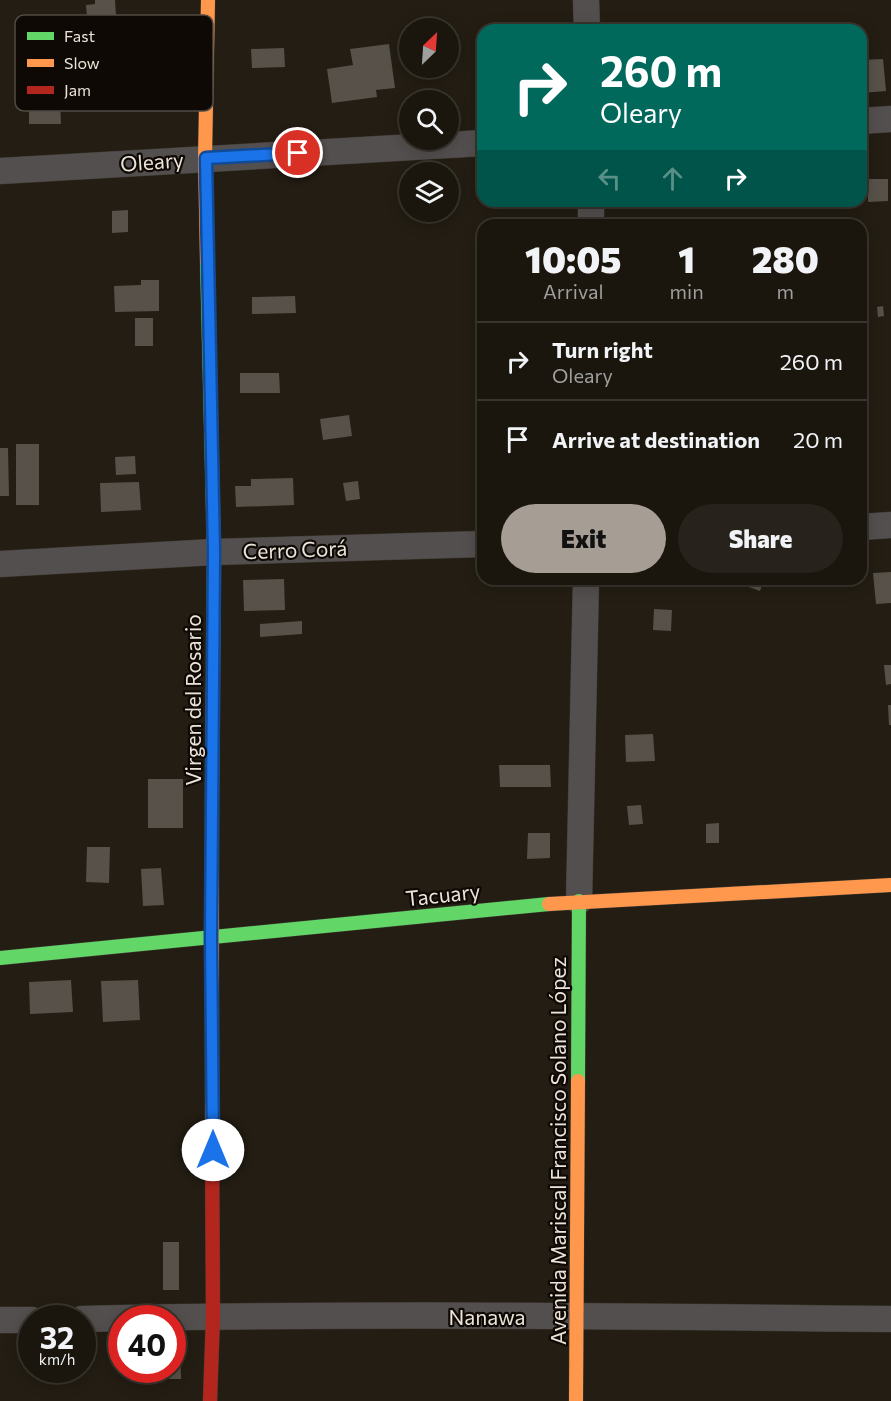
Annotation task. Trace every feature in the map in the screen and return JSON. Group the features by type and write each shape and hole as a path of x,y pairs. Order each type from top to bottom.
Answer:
{"street":[{"name":"Virgen del Rosario","path":"208,0 208,15"},
{"path":"586,0 587,24"},
{"name":"Virgen del Rosario","path":"207,111 214,552 211,937 213,1316 210,1401"},
{"path":"867,121 891,119"},
{"name":"Oleary","path":"0,171 477,143"},
{"path":"867,527 891,525"},
{"name":"Cerro Corá","path":"0,564 214,552 477,544"},
{"path":"579,901 586,585"},
{"name":"Tacuary","path":"0,958 579,901 891,885"},
{"name":"Avenida Mariscal Francisco Solano López","path":"576,1401 579,901"},
{"name":"Nanawa","path":"96,1319 213,1316 578,1316 891,1319"},
{"path":"0,1320 18,1320"}],"building":[{"path":"95,0 115,0 116,15 87,15 86,5 95,4"},
{"path":"389,44 395,88 376,90 377,97 332,103 327,69 353,65 350,49"},
{"path":"284,48 285,67 252,68 251,49"},
{"path":"883,59 886,91 867,93 867,60"},
{"path":"29,111 60,111 61,124 29,124"},
{"path":"868,179 888,179 888,201 868,202"},
{"path":"128,210 128,232 112,233 112,211"},
{"path":"141,280 159,280 159,311 115,312 114,286 141,285"},
{"path":"295,296 296,313 252,314 252,297"},
{"path":"883,306 884,316 878,317 877,307"},
{"path":"135,318 153,318 153,346 135,346"},
{"path":"240,373 279,373 280,393 240,393"},
{"path":"349,415 352,436 323,440 320,419"},
{"path":"16,444 39,444 39,505 16,505"},
{"path":"0,448 8,448 9,496 0,496"},
{"path":"135,456 136,474 116,475 115,457"},
{"path":"293,478 294,505 236,507 235,486 251,486 251,479"},
{"path":"358,481 360,499 346,501 343,483"},
{"path":"139,482 141,510 101,512 100,483"},
{"path":"891,572 891,603 876,604 873,573"},
{"path":"284,579 285,610 244,611 243,580"},
{"path":"746,585 762,585 760,591"},
{"path":"654,609 672,610 671,631 653,630"},
{"path":"302,621 302,634 260,637 260,624"},
{"path":"884,665 891,665 891,684 886,685"},
{"path":"888,705 891,705 891,725 889,725"},
{"path":"653,734 655,761 626,762 625,735"},
{"path":"499,765 550,765 551,787 500,787"},
{"path":"148,779 183,779 183,828 148,828"},
{"path":"641,805 643,824 629,825 627,806"},
{"path":"719,823 719,843 706,843 706,824"},
{"path":"528,833 550,833 550,858 527,859"},
{"path":"87,847 110,847 109,883 86,882"},
{"path":"161,868 164,905 143,906 141,869"},
{"path":"71,980 73,1012 30,1014 29,982"},
{"path":"138,980 140,1020 103,1022 101,981"},
{"path":"163,1242 179,1242 179,1290 163,1290"}],"traffic: fast":[{"path":"207,261 214,552 212,798"},
{"path":"578,1081 579,901"},
{"path":"0,958 549,904"}],"traffic: slow":[{"path":"208,0 208,15"},
{"path":"206,111 207,261"},
{"path":"212,798 212,1140"},
{"path":"549,904 891,885"},
{"path":"576,1401 578,1081"}],"traffic: jam":[{"path":"210,1401 213,1316 212,1140"}],"route":[{"path":"213,1150 211,937 214,552 206,158 298,153"}]}
